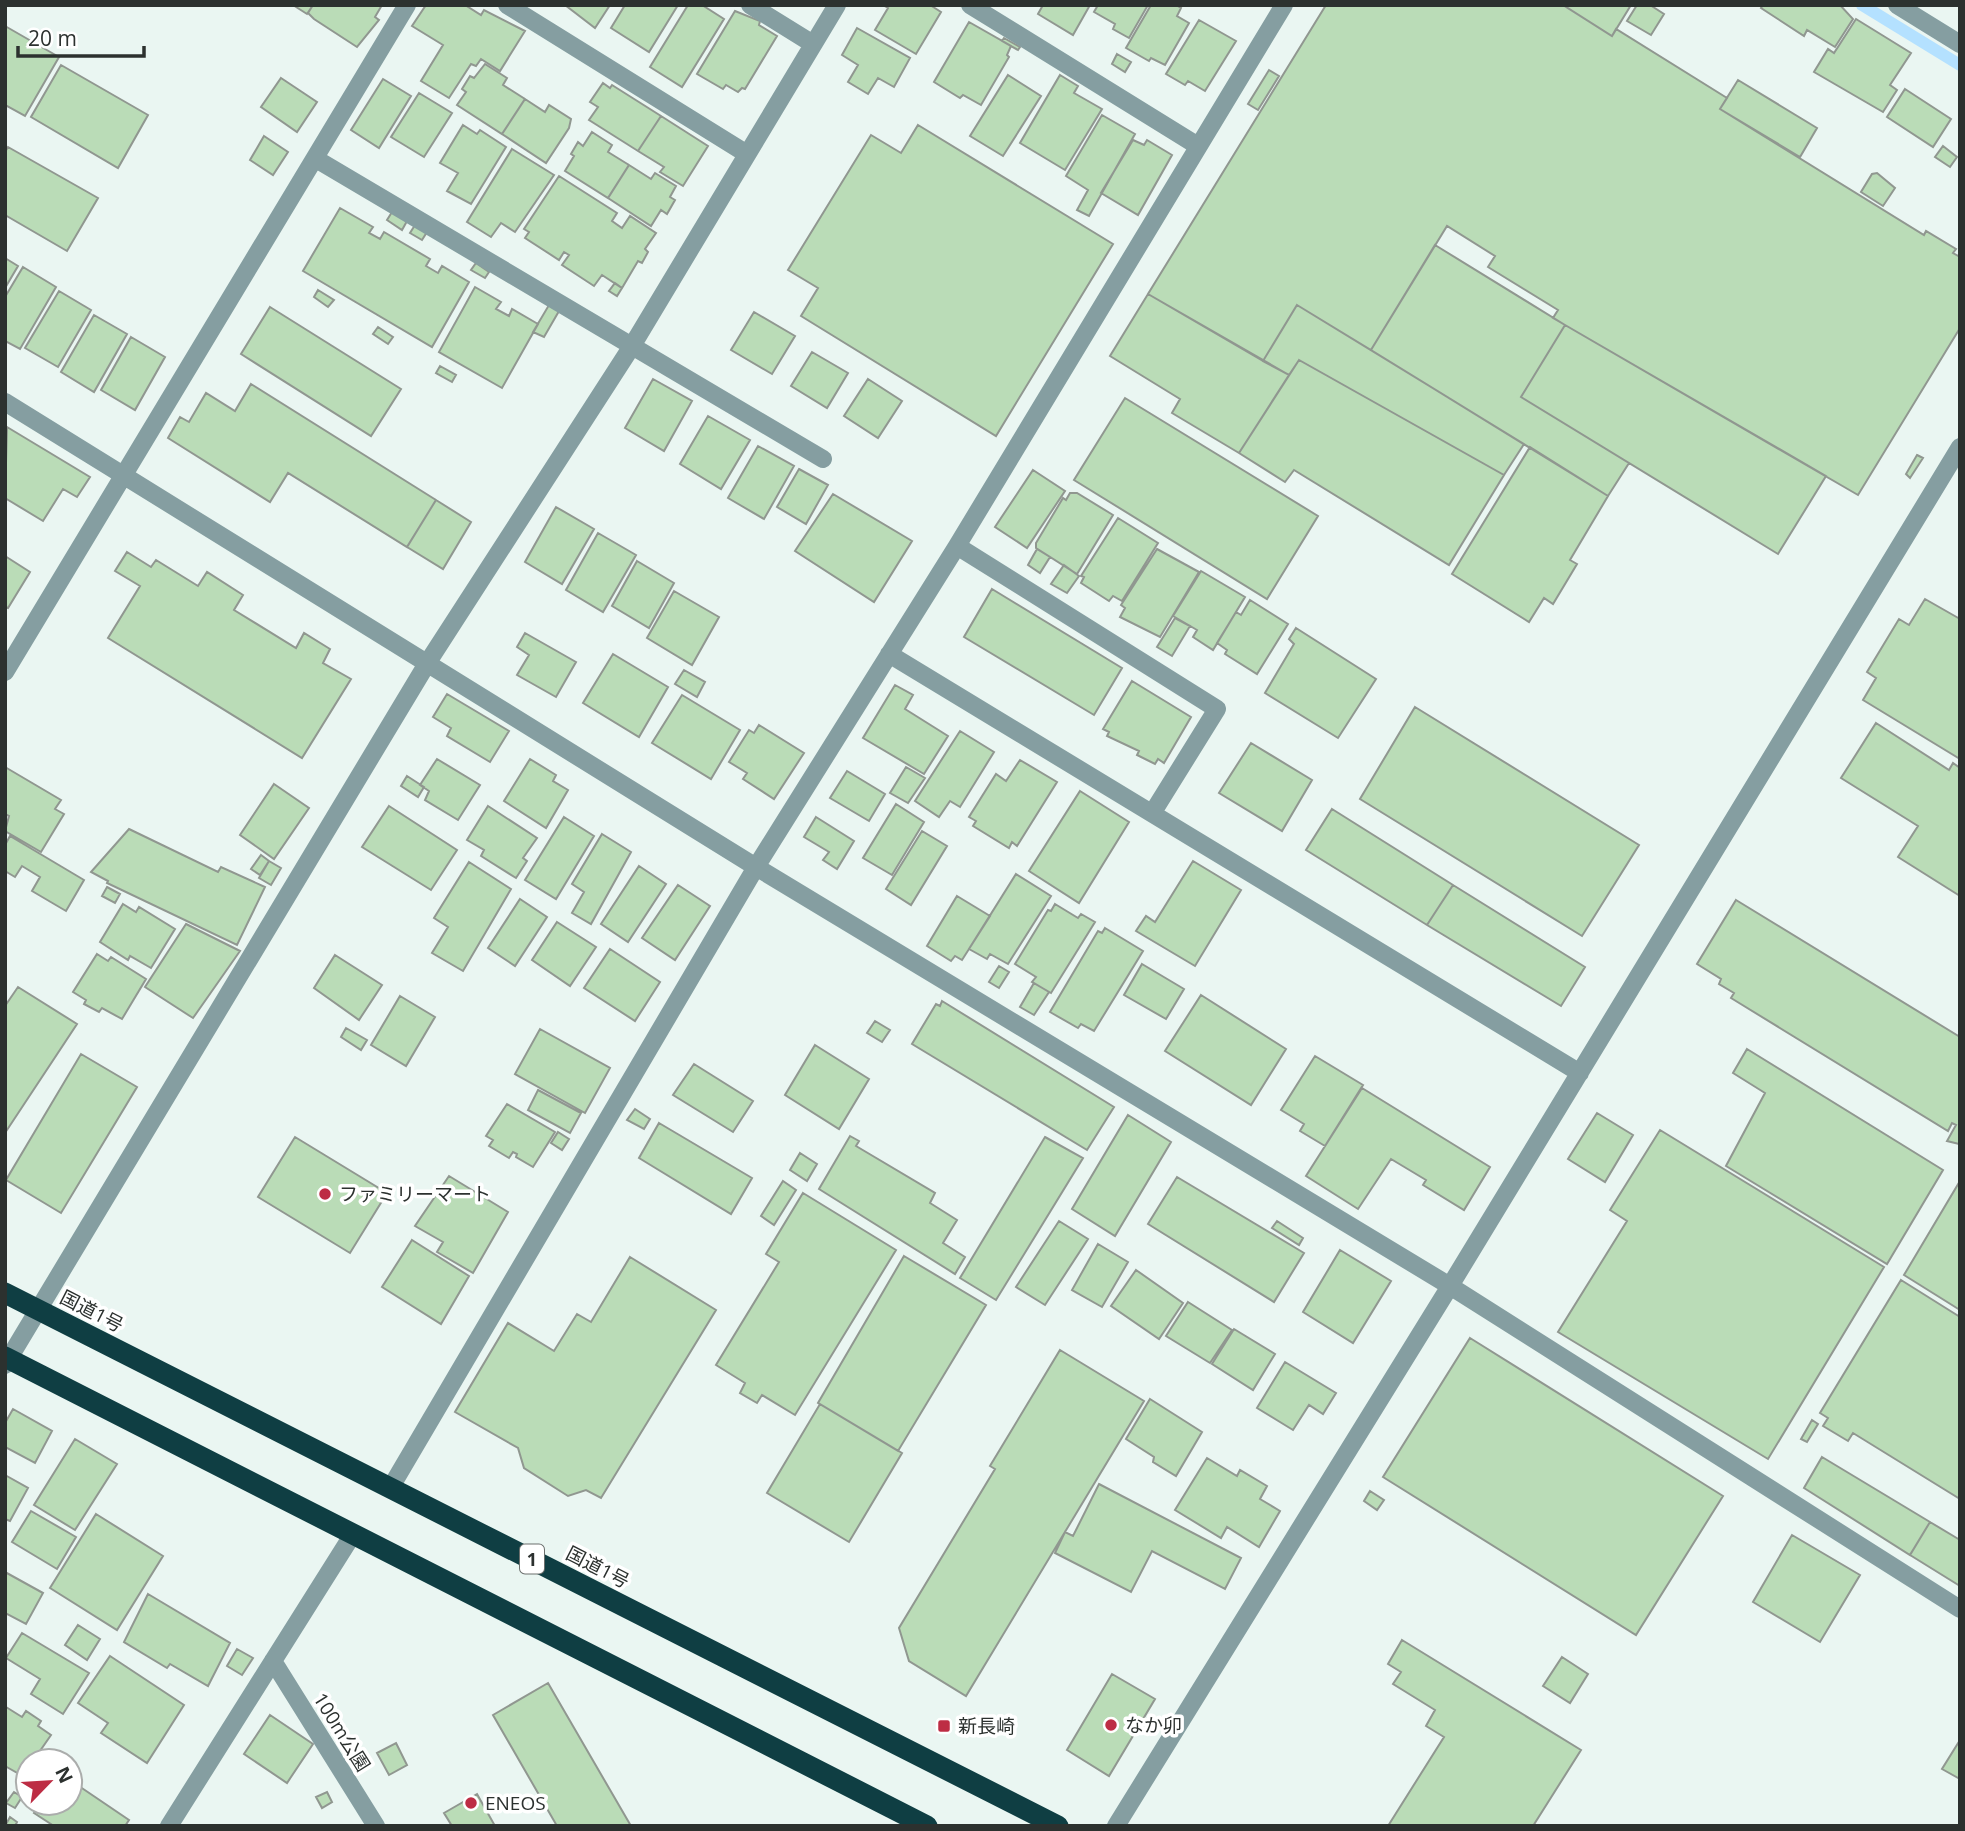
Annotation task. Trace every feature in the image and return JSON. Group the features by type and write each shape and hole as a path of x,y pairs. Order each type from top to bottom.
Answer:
{"highway":[{"name":"国道1号","path":"5,1293 1058,1826"},
{"path":"7,1360 928,1826"}],"street":[{"path":"5,672 407,5"},
{"path":"507,5 747,154"},
{"path":"750,5 813,44"},
{"path":"7,1360 428,662 632,346 837,5"},
{"path":"970,5 1198,146"},
{"path":"391,1487 757,867 957,546 1284,5"},
{"path":"1897,5 1960,44"},
{"path":"316,159 822,459"},
{"path":"5,402 757,867 1450,1286 1960,1609"},
{"path":"1116,1826 1450,1286 1960,447"},
{"path":"957,546 1217,709 1153,812"},
{"path":"889,654 1580,1073"},
{"path":"169,1826 353,1534"},
{"name":"100m公園","path":"273,1661 376,1826"}],"building":[{"path":"293,5 313,5 307,14"},
{"path":"313,5 382,5 375,17 379,20 357,47 314,19 308,13"},
{"path":"426,5 465,5 481,15 484,10 525,31 500,71 481,59 476,66 471,64 449,98 421,81 443,45 412,26"},
{"path":"565,5 610,5 595,28"},
{"path":"625,5 678,5 649,52 611,28"},
{"path":"688,5 702,5 724,19 682,87 650,67"},
{"path":"883,5 930,5 941,12 916,54 875,30 888,8"},
{"path":"1043,5 1090,5 1073,35 1038,14"},
{"path":"1098,5 1148,5 1129,38 1113,29 1115,24 1094,12"},
{"path":"1151,5 1176,5 1181,8 1177,16 1189,23 1165,65 1151,58 1149,61 1126,48"},
{"path":"1326,5 1563,5 1612,36 1616,29 1727,98 1720,109 1924,235 1926,231 1956,249 1953,253 1960,257 1960,328 1858,495 1553,318 1558,310 1488,267 1495,256 1447,226 1371,350 1297,305 1263,361 1148,294"},
{"path":"1563,5 1631,5 1612,36"},
{"path":"1637,5 1650,5 1664,14 1651,35 1627,21"},
{"path":"1763,5 1840,5 1853,19 1835,47 1807,30 1804,36 1761,8"},
{"path":"735,11 760,21 759,25 777,36 745,89 742,88 738,92 726,85 723,89 697,74"},
{"path":"1856,19 1911,53 1890,85 1897,90 1883,112 1814,72 1828,49 1834,53"},
{"path":"1199,20 1236,41 1205,91 1188,81 1185,85 1166,74"},
{"path":"969,22 1011,46 1007,55 1009,57 981,105 963,95 960,98 934,82"},
{"path":"5,26 59,57 25,116 5,105"},
{"path":"857,28 910,58 894,87 878,78 868,94 848,82 858,65 842,55"},
{"path":"1004,38 1020,47 1018,50 1002,41"},
{"path":"1117,54 1131,62 1125,72 1112,64"},
{"path":"485,64 507,78 503,85 525,99 502,134 457,105 466,92 462,89 470,76 474,78"},
{"path":"61,65 148,115 118,168 31,117"},
{"path":"1269,70 1279,76 1258,110 1248,104"},
{"path":"1008,75 1041,96 1003,156 970,136"},
{"path":"1060,75 1078,86 1074,93 1102,109 1065,170 1020,143"},
{"path":"281,78 317,102 297,132 261,107"},
{"path":"383,79 411,96 379,148 351,130"},
{"path":"1738,80 1817,128 1800,157 1720,109"},
{"path":"603,83 610,88 612,85 661,116 638,151 589,120 598,107 590,102"},
{"path":"1905,89 1951,119 1933,147 1887,117"},
{"path":"419,93 452,113 424,157 391,137"},
{"path":"525,99 545,112 549,105 571,119 569,128 546,163 502,134"},
{"path":"1102,115 1135,134 1089,216 1077,210 1088,190 1066,176"},
{"path":"661,116 708,146 683,186 660,172 664,167 638,151"},
{"path":"463,125 477,134 480,130 506,147 471,204 447,191 458,173 440,163"},
{"path":"918,125 1113,244 996,436 801,316 818,288 788,270 871,135 901,153"},
{"path":"592,132 612,145 608,152 629,165 608,198 565,171 578,142 583,146"},
{"path":"264,136 288,152 273,175 250,160"},
{"path":"1133,140 1144,145 1147,140 1172,155 1138,215 1101,193"},
{"path":"1943,146 1957,157 1950,167 1935,157"},
{"path":"8,147 98,198 67,251 5,215 5,152"},
{"path":"512,149 554,175 515,232 501,223 491,237 467,222"},
{"path":"629,165 651,179 655,173 676,186 670,197 675,200 667,214 661,210 651,226 608,198"},
{"path":"1877,173 1895,188 1883,206 1861,192 1872,174"},
{"path":"559,176 617,213 612,221 622,228 630,216 656,233 645,249 648,252 642,263 638,261 622,288 602,275 594,286 562,265 569,255 564,252 559,260 525,238 529,232 524,229"},
{"path":"340,208 373,227 369,233 380,239 384,232 430,259 426,266 438,273 442,266 469,282 432,347 303,271"},
{"path":"392,212 407,221 402,230 387,220"},
{"path":"415,225 427,232 422,240 410,233"},
{"path":"1435,245 1565,325 1521,397 1629,463 1608,496 1371,350"},
{"path":"5,258 18,266 5,288"},
{"path":"476,263 489,272 485,278 471,270"},
{"path":"23,267 56,287 20,349 5,341 5,297"},
{"path":"615,283 622,288 617,296 609,291"},
{"path":"475,287 501,302 496,309 509,316 512,309 538,324 502,388 439,352"},
{"path":"318,290 334,300 328,307 314,297"},
{"path":"59,291 91,310 58,367 25,348"},
{"path":"1148,294 1289,375 1239,453 1172,413 1180,399 1110,356"},
{"path":"549,305 559,311 544,337 533,332"},
{"path":"1297,305 1524,444 1504,475 1299,360 1289,375 1263,361"},
{"path":"270,307 401,389 371,436 241,354"},
{"path":"754,312 795,336 772,374 731,350"},
{"path":"94,315 127,334 94,392 61,372"},
{"path":"1565,325 1826,476 1778,554 1521,397"},
{"path":"378,327 393,337 388,344 373,334"},
{"path":"131,337 165,357 135,410 101,390"},
{"path":"812,352 848,373 827,408 791,386"},
{"path":"1299,360 1504,475 1449,565 1294,470 1285,482 1239,453"},
{"path":"440,366 456,375 452,382 436,373"},
{"path":"653,379 692,401 664,451 625,428"},
{"path":"868,379 902,401 878,438 844,416"},
{"path":"251,384 436,500 407,547 288,473 270,502 168,438 180,417 189,422 206,393 235,411"},
{"path":"1125,398 1318,516 1267,599 1074,480"},
{"path":"708,416 750,440 721,489 680,464"},
{"path":"7,427 90,477 77,497 63,489 43,521 5,498"},
{"path":"758,446 794,466 764,519 728,498"},
{"path":"1530,447 1608,496 1570,560 1577,564 1553,604 1544,598 1529,622 1452,574"},
{"path":"1917,455 1923,458 1910,478 1906,474"},
{"path":"799,469 828,485 806,524 777,507"},
{"path":"1033,470 1065,491 1027,548 995,527"},
{"path":"1070,493 1077,493 1113,515 1077,574 1036,548 1036,543 1063,498 1066,500"},
{"path":"833,494 912,541 874,602 795,551"},
{"path":"436,500 471,522 443,569 407,547"},
{"path":"556,507 594,529 562,584 525,562"},
{"path":"1118,518 1158,543 1122,601 1113,596 1109,601 1081,583 1084,577 1081,576"},
{"path":"598,533 636,555 603,612 566,590"},
{"path":"1037,549 1050,557 1040,573 1028,565"},
{"path":"1157,549 1199,572 1160,637 1120,617 1125,608 1121,605"},
{"path":"127,552 151,567 156,560 198,586 207,572 243,595 234,610 296,648 304,633 330,649 323,663 351,679 302,758 108,638 140,586 115,571"},
{"path":"5,556 30,572 8,608 5,607"},
{"path":"637,561 674,583 649,628 612,606"},
{"path":"1064,565 1079,576 1067,593 1051,584"},
{"path":"1201,571 1245,597 1213,650 1193,637 1197,630 1173,616"},
{"path":"992,589 1122,668 1094,715 964,637"},
{"path":"674,591 719,617 692,665 647,638"},
{"path":"1925,599 1960,619 1960,759 1863,700 1876,678 1867,672 1899,619 1909,625"},
{"path":"1250,600 1288,624 1257,674 1225,654 1227,650 1217,643 1236,612 1241,615"},
{"path":"1175,618 1190,626 1172,656 1157,647"},
{"path":"1296,628 1376,679 1338,738 1265,693 1294,644 1289,639"},
{"path":"525,633 576,662 556,697 517,675 529,655 517,647"},
{"path":"613,654 668,687 639,737 583,703"},
{"path":"684,670 705,682 697,697 675,684"},
{"path":"1132,681 1191,717 1164,763 1158,759 1155,764 1137,755 1139,751 1107,736 1109,732 1103,729"},
{"path":"895,685 913,695 905,709 948,736 924,774 863,738"},
{"path":"447,694 509,731 490,762 447,736 451,728 433,717"},
{"path":"682,695 740,730 711,779 652,743"},
{"path":"1415,707 1639,845 1582,936 1360,799"},
{"path":"1876,723 1949,770 1953,763 1960,768 1960,896 1898,857 1918,826 1841,778"},
{"path":"759,725 804,753 774,799 743,779 747,773 729,762 749,730 754,733"},
{"path":"960,731 994,752 960,807 950,801 939,817 915,801"},
{"path":"1251,743 1312,780 1282,831 1219,793"},
{"path":"437,759 480,785 458,820 425,800 429,791 420,785"},
{"path":"530,759 556,775 553,781 568,790 546,828 504,801"},
{"path":"1020,760 1057,782 1017,846 1012,842 1009,848 973,826 976,821 969,817 996,774 1006,781"},
{"path":"5,767 61,800 55,809 64,814 41,852 5,831 9,816 5,814"},
{"path":"906,767 925,778 908,803 890,793"},
{"path":"847,771 885,794 869,821 830,798"},
{"path":"407,776 424,787 418,797 401,786"},
{"path":"274,784 309,808 274,859 240,835"},
{"path":"1080,791 1129,822 1079,903 1029,871"},
{"path":"896,804 924,822 892,875 863,858"},
{"path":"389,806 457,850 431,890 362,847"},
{"path":"488,806 537,838 523,858 527,861 516,878 481,856 484,850 467,840"},
{"path":"1332,809 1453,885 1427,925 1306,850"},
{"path":"564,817 594,836 556,899 525,880"},
{"path":"816,817 854,841 837,869 823,860 829,852 804,837"},
{"path":"129,829 218,872 221,867 265,887 237,945 107,883 108,881 91,872"},
{"path":"922,831 947,846 911,905 886,889"},
{"path":"602,834 631,852 591,924 572,913 584,892 572,884"},
{"path":"10,836 84,880 66,911 32,891 40,877 22,866 15,877 5,871 5,845"},
{"path":"261,855 269,861 260,875 251,869"},
{"path":"269,861 281,868 271,885 259,878"},
{"path":"1193,861 1241,890 1195,966 1136,931 1146,916 1155,922"},
{"path":"469,862 511,889 463,971 432,953 448,927 434,918"},
{"path":"639,866 666,884 628,942 601,924"},
{"path":"1016,874 1051,896 1008,964 990,954 987,959 969,949"},
{"path":"678,885 710,906 675,960 642,938"},
{"path":"1453,885 1585,967 1561,1006 1427,925"},
{"path":"107,887 120,894 115,903 102,896"},
{"path":"957,896 990,916 962,960 955,956 951,961 927,946"},
{"path":"520,899 547,917 515,966 488,948"},
{"path":"1736,900 1960,1037 1959,1144 1947,1141 1956,1125 1952,1123 1948,1131 1731,998 1734,993 1719,984 1721,979 1697,964"},
{"path":"123,904 136,912 139,907 175,929 151,968 130,956 128,960 100,942"},
{"path":"1055,904 1078,918 1081,914 1095,922 1051,993 1032,982 1036,977 1015,964 1048,910 1051,911"},
{"path":"557,922 596,947 570,986 532,960"},
{"path":"186,924 240,951 193,1018 145,987"},
{"path":"1105,928 1143,951 1094,1031 1081,1024 1078,1028 1050,1012 1098,931 1102,933"},
{"path":"610,949 660,982 635,1021 584,988"},
{"path":"97,954 108,961 111,957 146,979 122,1019 102,1008 99,1012 84,1004 86,1000 73,992"},
{"path":"335,955 382,985 359,1020 314,988"},
{"path":"1142,964 1184,989 1166,1019 1124,995"},
{"path":"999,966 1009,972 999,988 989,982"},
{"path":"1034,983 1049,992 1034,1015 1020,1007"},
{"path":"18,987 77,1024 5,1133 5,1006"},
{"path":"1201,995 1286,1049 1251,1105 1165,1051"},
{"path":"400,996 435,1017 406,1066 371,1045"},
{"path":"942,1001 1114,1107 1087,1150 912,1044 936,1004 940,1006"},
{"path":"875,1021 890,1030 882,1042 867,1033"},
{"path":"346,1028 367,1040 361,1050 341,1037"},
{"path":"540,1029 610,1068 585,1113 515,1074"},
{"path":"815,1045 869,1079 839,1129 785,1095"},
{"path":"1747,1049 1943,1170 1887,1264 1726,1166 1765,1093 1733,1073"},
{"path":"81,1054 137,1087 61,1213 6,1180"},
{"path":"1315,1056 1363,1085 1325,1146 1300,1131 1304,1124 1281,1110"},
{"path":"694,1064 753,1101 733,1132 673,1095"},
{"path":"1362,1088 1490,1167 1464,1210 1423,1185 1426,1180 1391,1159 1358,1209 1306,1176"},
{"path":"538,1090 581,1113 570,1133 528,1110"},
{"path":"507,1104 555,1132 533,1167 516,1157 517,1154 513,1152 509,1158 489,1146 493,1140 486,1136"},
{"path":"635,1109 650,1119 644,1129 627,1120"},
{"path":"1597,1113 1633,1135 1605,1182 1568,1159"},
{"path":"1128,1115 1171,1142 1115,1236 1072,1209"},
{"path":"659,1123 752,1178 731,1214 639,1158"},
{"path":"1660,1130 1884,1267 1768,1459 1558,1332 1627,1221 1610,1210"},
{"path":"558,1132 569,1139 562,1150 551,1143"},
{"path":"850,1136 859,1141 856,1146 935,1193 930,1203 957,1220 943,1243 965,1257 955,1274 819,1189"},
{"path":"295,1137 387,1193 350,1253 258,1197"},
{"path":"1045,1137 1083,1158 996,1300 960,1278"},
{"path":"800,1153 817,1164 807,1181 790,1170"},
{"path":"449,1176 508,1212 473,1273 437,1252 443,1242 415,1226"},
{"path":"1177,1177 1304,1253 1274,1302 1148,1224"},
{"path":"783,1181 796,1190 774,1225 761,1216"},
{"path":"1960,1181 1960,1310 1904,1275"},
{"path":"803,1193 896,1250 795,1415 762,1395 757,1403 740,1393 745,1383 716,1365 779,1262 766,1254"},
{"path":"1059,1221 1088,1239 1045,1305 1016,1287"},
{"path":"1277,1221 1303,1238 1299,1245 1272,1228"},
{"path":"412,1240 469,1276 441,1324 382,1287"},
{"path":"1098,1244 1128,1262 1102,1307 1072,1290"},
{"path":"1340,1250 1391,1281 1353,1343 1303,1312"},
{"path":"904,1256 986,1305 898,1451 818,1403"},
{"path":"630,1257 716,1310 601,1498 586,1490 568,1496 524,1468 518,1448 455,1412 508,1323 554,1351 577,1314 591,1322"},
{"path":"1136,1270 1183,1303 1159,1339 1111,1306"},
{"path":"1901,1280 1960,1317 1960,1499 1853,1433 1848,1441 1823,1426 1828,1418 1820,1413"},
{"path":"1188,1302 1232,1330 1210,1363 1166,1336"},
{"path":"1234,1329 1275,1354 1253,1390 1212,1364"},
{"path":"1470,1338 1723,1496 1636,1635 1383,1477"},
{"path":"1060,1350 1144,1401 966,1696 909,1661 899,1628 995,1469 990,1466"},
{"path":"1285,1362 1336,1393 1323,1414 1309,1405 1293,1430 1257,1408"},
{"path":"1150,1399 1202,1432 1176,1476 1153,1462 1154,1457 1126,1439"},
{"path":"820,1404 902,1453 849,1542 767,1493"},
{"path":"13,1409 52,1431 35,1463 5,1447 5,1423"},
{"path":"1812,1420 1818,1424 1807,1442 1801,1439"},
{"path":"75,1439 117,1464 75,1530 34,1505"},
{"path":"1822,1457 1930,1522 1910,1555 1804,1488"},
{"path":"1207,1458 1237,1476 1240,1470 1267,1486 1260,1499 1280,1511 1259,1547 1227,1527 1221,1538 1175,1510"},
{"path":"5,1475 28,1488 10,1521 5,1519"},
{"path":"1099,1484 1241,1558 1225,1589 1152,1551 1131,1592 1055,1553 1065,1532 1073,1536"},
{"path":"1370,1491 1384,1500 1377,1510 1364,1501"},
{"path":"31,1511 76,1537 57,1569 12,1542"},
{"path":"96,1514 163,1556 117,1630 50,1588"},
{"path":"1930,1522 1960,1540 1960,1586 1910,1555"},
{"path":"1792,1535 1860,1575 1820,1642 1753,1602"},
{"path":"5,1572 43,1593 26,1624 5,1613"},
{"path":"148,1594 230,1643 208,1686 170,1664 167,1668 124,1642"},
{"path":"78,1625 100,1639 87,1660 65,1645"},
{"path":"22,1633 89,1673 63,1714 31,1694 40,1679 6,1658"},
{"path":"1402,1640 1581,1750 1533,1826 1388,1826 1444,1737 1426,1726 1435,1710 1393,1684 1401,1672 1388,1664"},
{"path":"237,1649 253,1658 242,1675 227,1666"},
{"path":"110,1656 184,1705 147,1763 101,1733 108,1723 78,1703"},
{"path":"1562,1657 1588,1674 1570,1703 1543,1686"},
{"name":"なか卯","path":"1112,1674 1155,1699 1109,1776 1067,1750"},
{"path":"548,1683 631,1826 557,1826 493,1715"},
{"path":"6,1707 22,1717 26,1711 41,1721 38,1726 51,1735 43,1747 14,1747 14,1771 5,1766"},
{"path":"270,1715 313,1744 287,1783 244,1754"},
{"path":"1960,1740 1960,1779 1942,1769"},
{"path":"396,1743 407,1765 389,1775 377,1753"},
{"path":"84,1789 129,1820 125,1826 54,1826 40,1817 84,1817"},
{"path":"14,1792 14,1807 6,1803"},
{"path":"327,1792 332,1802 322,1808 316,1797"},
{"name":"ENEOS","path":"477,1794 495,1826 452,1826 444,1813"},
{"path":"10,1817 17,1822 15,1826 5,1826"}],"waterway":[{"path":"1862,5 1960,65"}],"place":[{"name":"ファミリーマート","path":"325,1194"},
{"name":"なか卯","path":"1111,1725"},
{"name":"新長崎","path":"944,1726"},
{"name":"ENEOS","path":"471,1803"}]}
